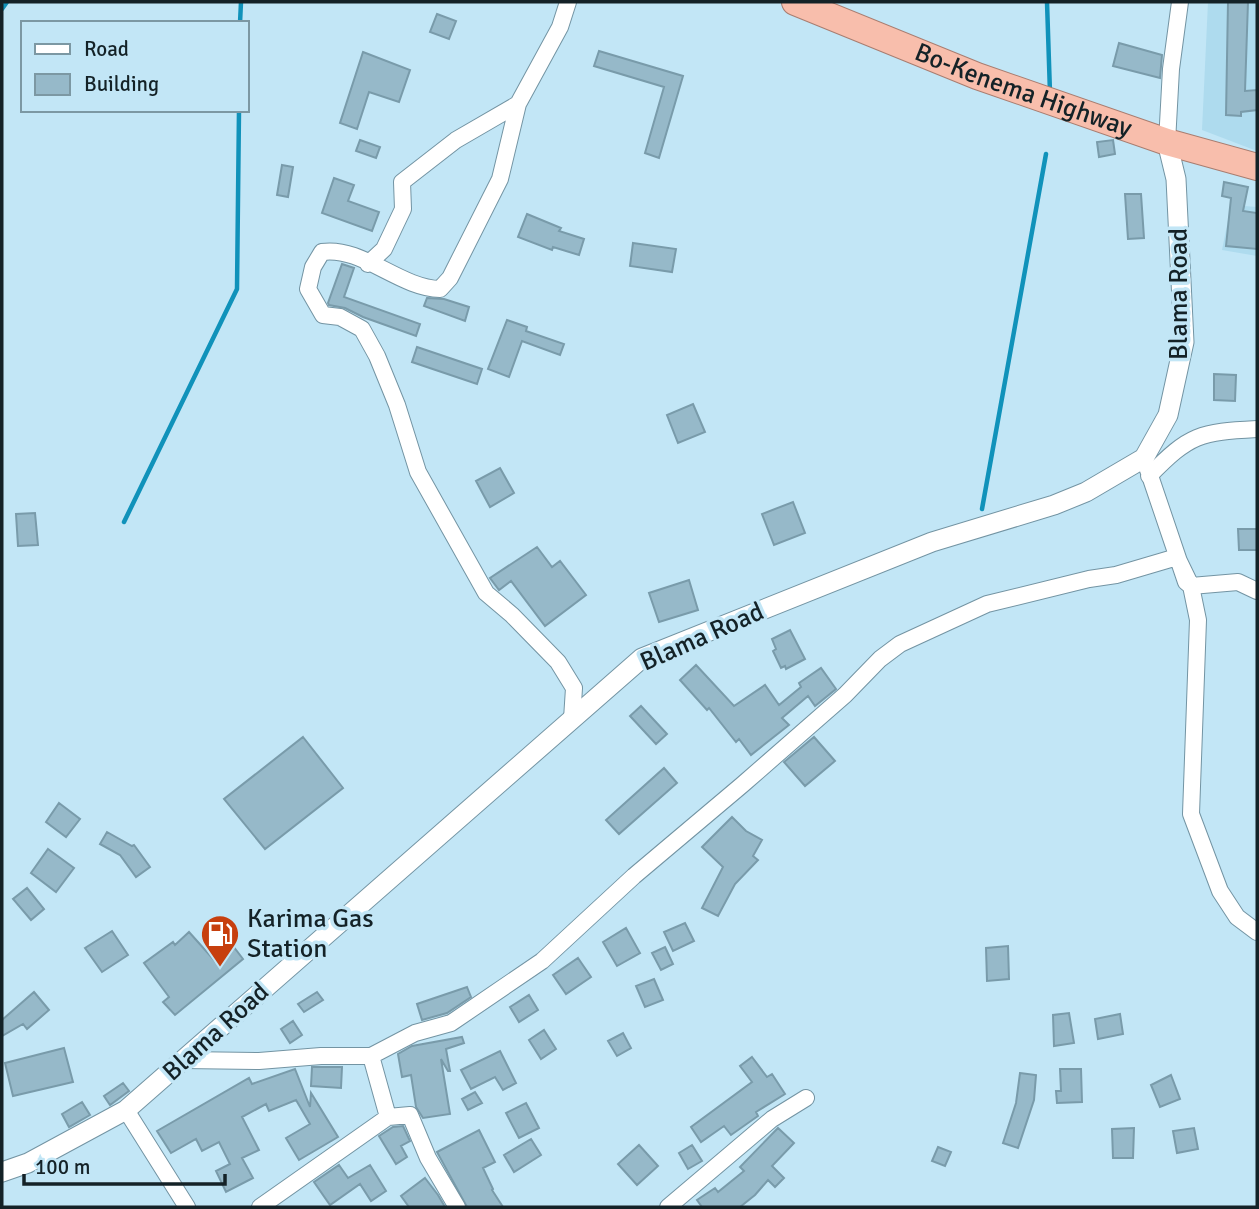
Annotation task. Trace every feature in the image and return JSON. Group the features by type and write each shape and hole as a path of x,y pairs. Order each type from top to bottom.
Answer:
{"highway":[{"name":"Bo-Kenema Highway","path":"795,2 977,76 1167,142 1257,167"}],"street":[{"path":"568,2 560,27 518,104 500,179 450,278 440,289 424,288 334,250 322,252 313,267 308,289 323,315 340,317 362,329 377,356 397,405 418,472 486,593 512,615 558,662 574,688 572,719"},
{"path":"1167,142 1171,69 1180,2"},
{"path":"368,264 384,249 403,209 402,181 456,140 518,104"},
{"name":"Blama Road","path":"2,1172 28,1163 126,1110 642,658 932,542 1018,516 1147,467 1168,415 1184,342 1176,179 1167,142"},
{"path":"1257,429 1203,435 1188,441 1170,455 1147,467 1186,583 1191,586 1238,582 1257,591"},
{"path":"184,1060 259,1061 321,1056 371,1056 415,1033 452,1023 542,961 634,876 845,695 880,659 900,644 987,604 1115,575 1177,557"},
{"path":"1191,586 1198,620 1191,814 1220,891 1237,917 1257,932"},
{"path":"371,1056 388,1117"},
{"path":"668,1207 772,1119 806,1098"},
{"path":"126,1110 187,1207"},
{"path":"260,1207 388,1117 410,1115 428,1158 457,1207"}],"shaded area":[{"path":"1208,2 1257,2 1257,151 1202,130"},
{"path":"1231,205 1257,207 1257,256 1222,250"}],"building":[{"path":"1228,2 1248,2 1245,91 1257,90 1257,110 1241,112 1241,116 1226,115"},
{"path":"437,14 456,21 449,39 430,32"},
{"path":"1119,43 1162,55 1160,78 1113,66"},
{"path":"599,51 683,76 659,158 645,153 664,87 594,66"},
{"path":"363,52 410,70 399,102 369,92 357,129 340,123"},
{"path":"360,140 380,147 376,158 356,151"},
{"path":"1113,140 1115,154 1099,157 1097,142"},
{"path":"282,165 293,167 288,197 277,195"},
{"path":"334,178 354,185 348,201 379,212 372,231 322,213"},
{"path":"1224,182 1248,187 1243,211 1257,213 1257,249 1226,246 1231,198 1222,196"},
{"path":"1125,194 1141,194 1144,238 1128,239"},
{"path":"527,214 561,228 559,231 584,239 579,255 553,247 552,250 518,237"},
{"path":"633,243 676,249 672,272 630,266"},
{"path":"342,264 354,268 344,297 420,324 416,336 345,308 329,305"},
{"path":"427,298 444,299 469,307 465,321 424,306"},
{"path":"507,320 527,327 526,331 564,344 560,355 522,341 509,377 488,369"},
{"path":"417,347 482,369 477,384 412,362"},
{"path":"1214,374 1236,375 1235,401 1214,400"},
{"path":"693,404 705,432 678,443 667,415"},
{"path":"500,468 514,493 490,507 476,481"},
{"path":"793,502 805,533 774,545 762,514"},
{"path":"35,513 38,545 18,546 16,514"},
{"path":"1238,529 1257,529 1257,550 1239,550"},
{"path":"537,547 552,567 560,561 586,595 545,626 511,581 499,590 490,578"},
{"path":"689,580 698,610 659,622 649,593"},
{"path":"790,630 805,659 786,669 785,666 781,668 773,651 776,649 772,639"},
{"path":"696,665 734,706 765,685 779,705 801,687 799,683 821,668 836,689 815,706 808,696 782,718 789,725 751,755 739,739 736,742 709,708 707,710 680,680"},
{"path":"641,706 667,734 656,744 630,716"},
{"path":"303,737 343,788 265,849 224,799"},
{"path":"814,737 835,761 805,786 784,762"},
{"path":"664,768 677,783 619,834 606,820"},
{"path":"59,803 80,819 66,837 46,822"},
{"path":"732,817 746,831 762,840 753,856 758,860 735,884 718,916 702,908 723,867 702,847"},
{"path":"107,832 134,845 150,867 136,877 120,855 100,844"},
{"path":"48,849 74,868 56,892 31,873"},
{"path":"27,888 44,909 31,920 13,899"},
{"path":"685,923 694,941 673,951 664,932"},
{"path":"626,928 640,953 617,966 603,942"},
{"path":"112,931 128,955 102,972 85,948"},
{"path":"189,932 215,961 233,946 243,959 175,1015 163,1002 169,997 144,963 173,942 175,945"},
{"path":"1008,946 1009,979 987,981 986,948"},
{"path":"665,947 673,964 661,970 652,953"},
{"path":"578,958 591,977 566,994 553,975"},
{"path":"654,979 663,1000 645,1007 636,986"},
{"path":"467,987 471,997 447,1013 422,1020 417,1004"},
{"path":"34,992 49,1010 27,1029 23,1024 2,1036 2,1020"},
{"path":"317,992 323,1000 304,1012 298,1004"},
{"path":"529,995 538,1010 519,1022 510,1007"},
{"path":"1069,1013 1074,1043 1054,1046 1053,1015"},
{"path":"1120,1014 1123,1034 1098,1039 1095,1019"},
{"path":"293,1021 302,1035 290,1043 281,1029"},
{"path":"544,1030 556,1049 541,1059 529,1040"},
{"path":"623,1033 631,1048 617,1056 608,1041"},
{"path":"462,1037 464,1043 446,1049 450,1071 441,1059 450,1114 423,1118 416,1107 411,1075 402,1077 398,1054 412,1046"},
{"path":"64,1048 73,1082 13,1096 5,1063"},
{"path":"500,1051 516,1083 503,1090 495,1077 471,1089 461,1070"},
{"path":"752,1057 767,1077 772,1074 785,1094 756,1112 758,1116 731,1135 724,1126 701,1142 691,1127 752,1082 740,1066"},
{"path":"312,1067 342,1067 341,1088 311,1086"},
{"path":"295,1069 310,1107 311,1093 338,1137 299,1160 286,1138 310,1124 296,1100 269,1111 266,1104 242,1117 259,1150 242,1158 253,1178 226,1192 216,1171 230,1164 219,1142 202,1151 196,1139 171,1153 157,1131 249,1078 252,1084"},
{"path":"1060,1069 1081,1069 1082,1102 1057,1103 1056,1091 1061,1091"},
{"path":"1020,1073 1036,1075 1034,1100 1018,1148 1003,1143 1016,1103"},
{"path":"1171,1075 1180,1099 1160,1107 1151,1085"},
{"path":"123,1083 129,1091 110,1105 104,1096"},
{"path":"475,1092 482,1103 468,1110 462,1099"},
{"path":"82,1102 90,1115 69,1127 62,1114"},
{"path":"526,1103 539,1128 519,1138 506,1113"},
{"path":"403,1126 410,1141 401,1146 407,1157 396,1164 379,1136 393,1127"},
{"path":"778,1128 794,1143 772,1166 784,1178 775,1187 768,1180 740,1207 702,1207 697,1200 715,1188 718,1192 744,1171 740,1167"},
{"path":"1134,1128 1133,1158 1113,1158 1112,1129"},
{"path":"1194,1128 1198,1149 1177,1153 1173,1131"},
{"path":"479,1130 495,1162 483,1168 503,1207 467,1207 437,1152"},
{"path":"531,1139 541,1155 514,1172 504,1155"},
{"path":"639,1145 658,1166 637,1185 618,1164"},
{"path":"692,1145 702,1161 688,1169 679,1153"},
{"path":"938,1147 951,1152 945,1166 932,1161"},
{"path":"339,1165 348,1178 370,1165 386,1191 371,1201 360,1184 330,1205 314,1182"},
{"path":"425,1178 445,1207 409,1207 401,1196"}],"waterway":[{"path":"2,9 7,2"},
{"path":"240,21 241,2"},
{"path":"1047,2 1050,93"},
{"path":"124,522 237,289 239,112"},
{"path":"982,509 1046,154"}],"place":[{"name":"Karima Gas Station","path":"220,968"}]}
